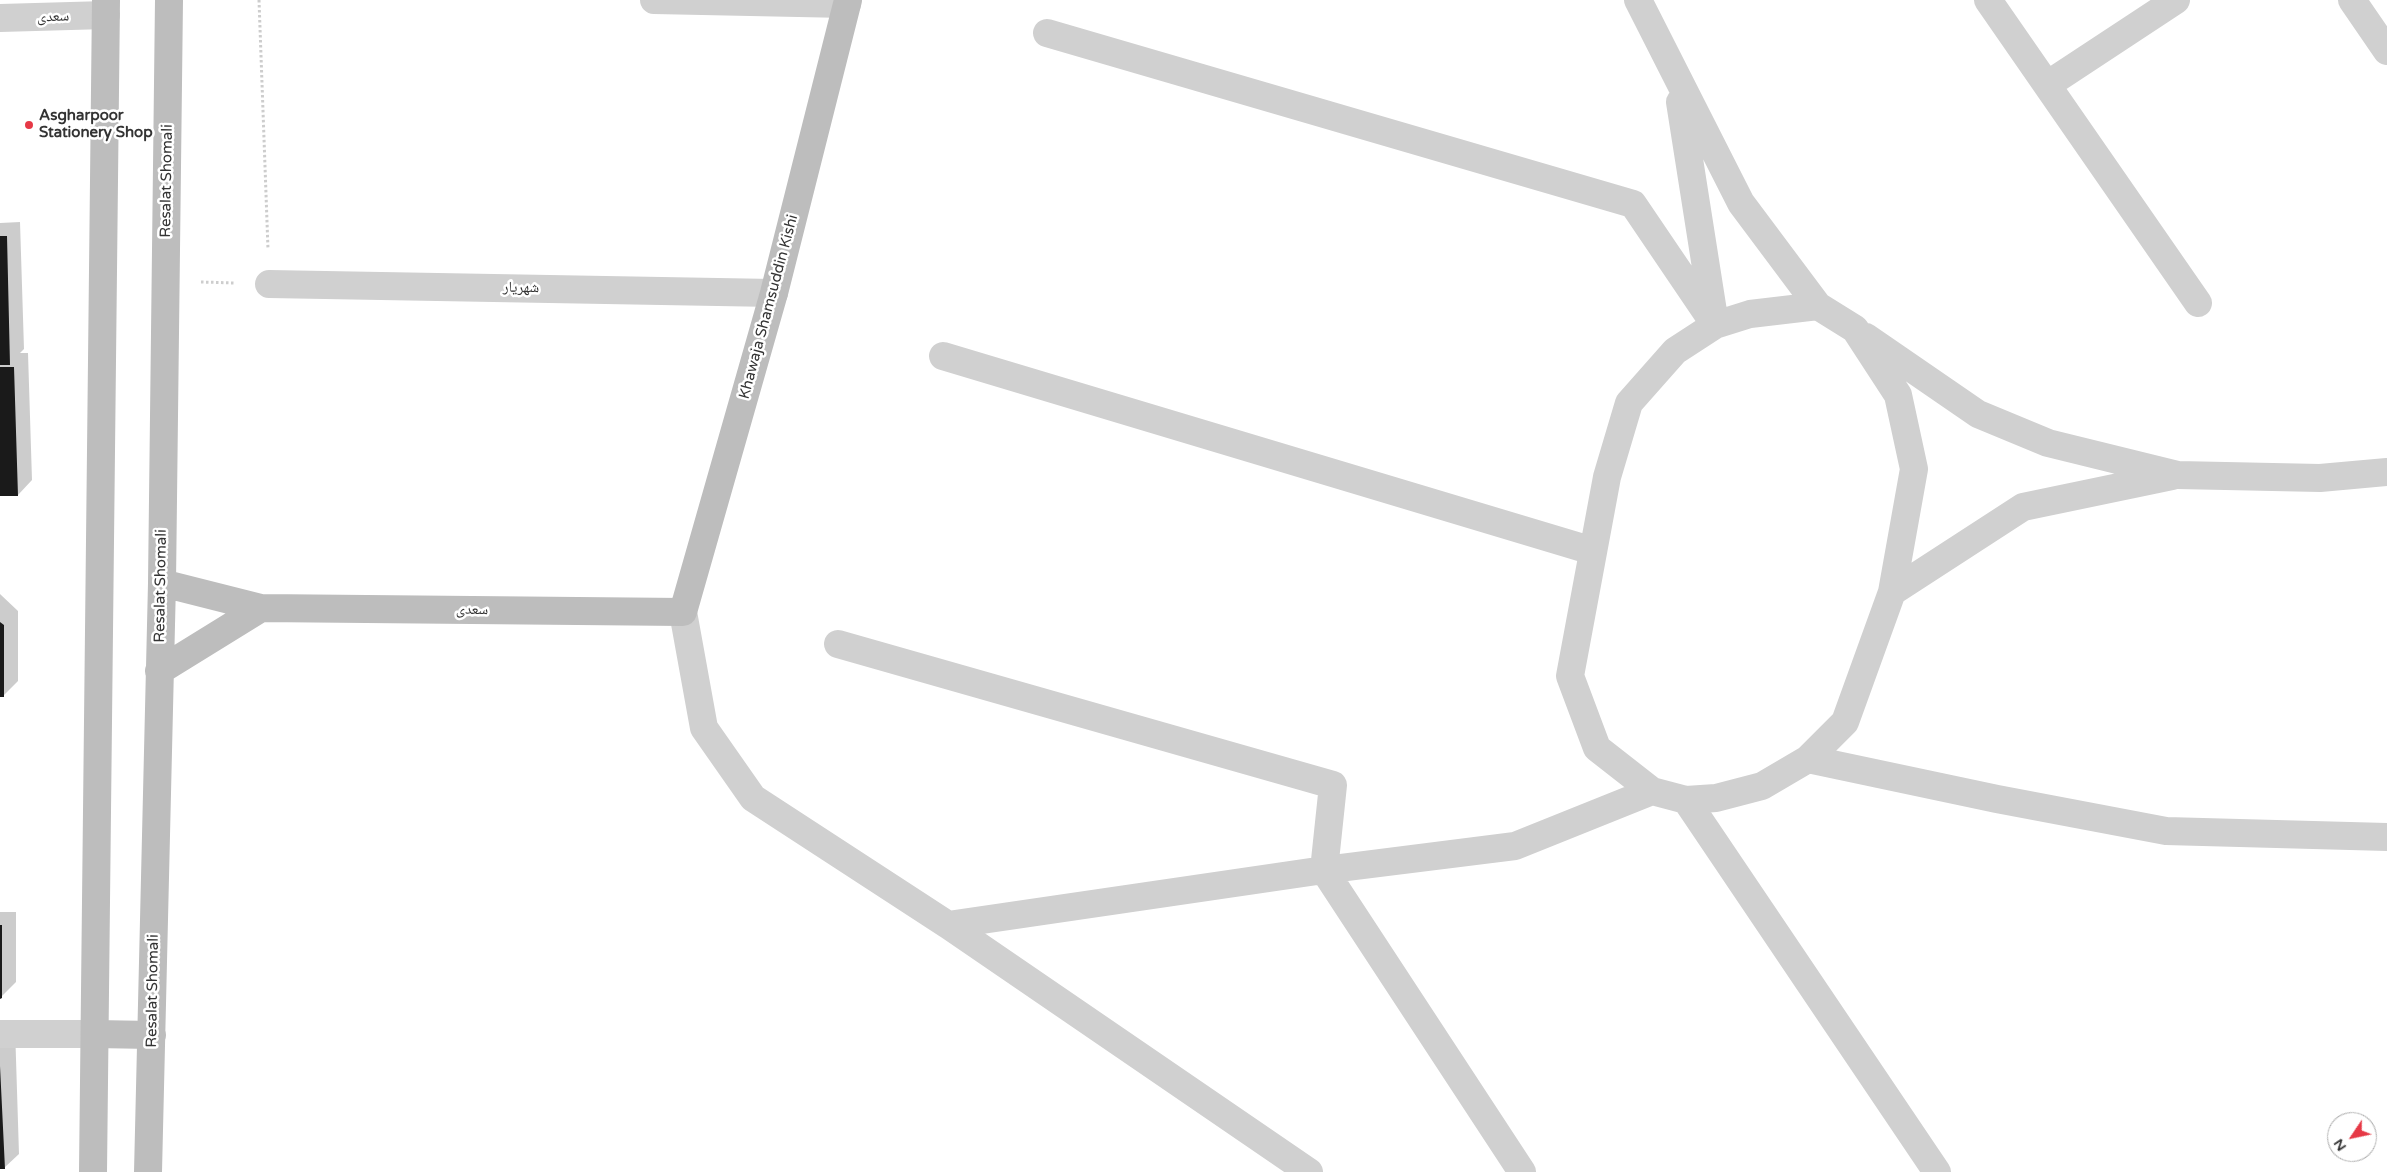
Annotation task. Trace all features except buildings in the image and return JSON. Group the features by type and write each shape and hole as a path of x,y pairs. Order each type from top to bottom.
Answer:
{"main road":[{"name":"Resalat Shomali","path":"148,1172 162,583 169,0"},
{"name":"Khawaja Shamsuddin Kishi","path":"684,612 774,293 847,2"},
{"path":"93,1172 106,7"},
{"name":"سعدی","path":"162,583 261,608 684,612"},
{"path":"160,671 261,608"},
{"path":"95,1034 152,1035"}],"street":[{"path":"654,0 847,2"},
{"path":"1638,0 1741,203 1818,306 1855,329 1978,414 2048,443 2178,475 2320,478 2387,472"},
{"path":"1988,0 2198,303"},
{"path":"2048,85 2176,0"},
{"path":"2352,0 2387,51"},
{"name":"سعدی","path":"0,18 106,7"},
{"path":"1047,33 1634,204 1715,325"},
{"path":"1677,78 1715,325"},
{"name":"شهریار","path":"269,284 774,293"},
{"path":"1818,306 1750,314 1715,325 1675,352 1629,402 1607,477 1570,676 1597,748 1652,791 1686,800 1716,798 1762,786 1808,759 1845,722 1892,592 1914,469 1898,395 1855,329"},
{"path":"942,356 1593,551"},
{"path":"1892,592 2023,507 2178,475"},
{"path":"684,612 704,728 753,798 948,925 1309,1172"},
{"path":"838,644 1334,786 1324,870 1522,1172"},
{"path":"1808,759 1997,799 2166,831 2387,837"},
{"path":"948,925 1324,870 1515,846 1652,791"},
{"path":"1686,800 1937,1172"},
{"path":"0,1034 95,1034"}],"path":[{"path":"166,281 269,284 259,0"}],"place":[{"name":"Asgharpoor Stationery Shop","path":"29,125"}]}
